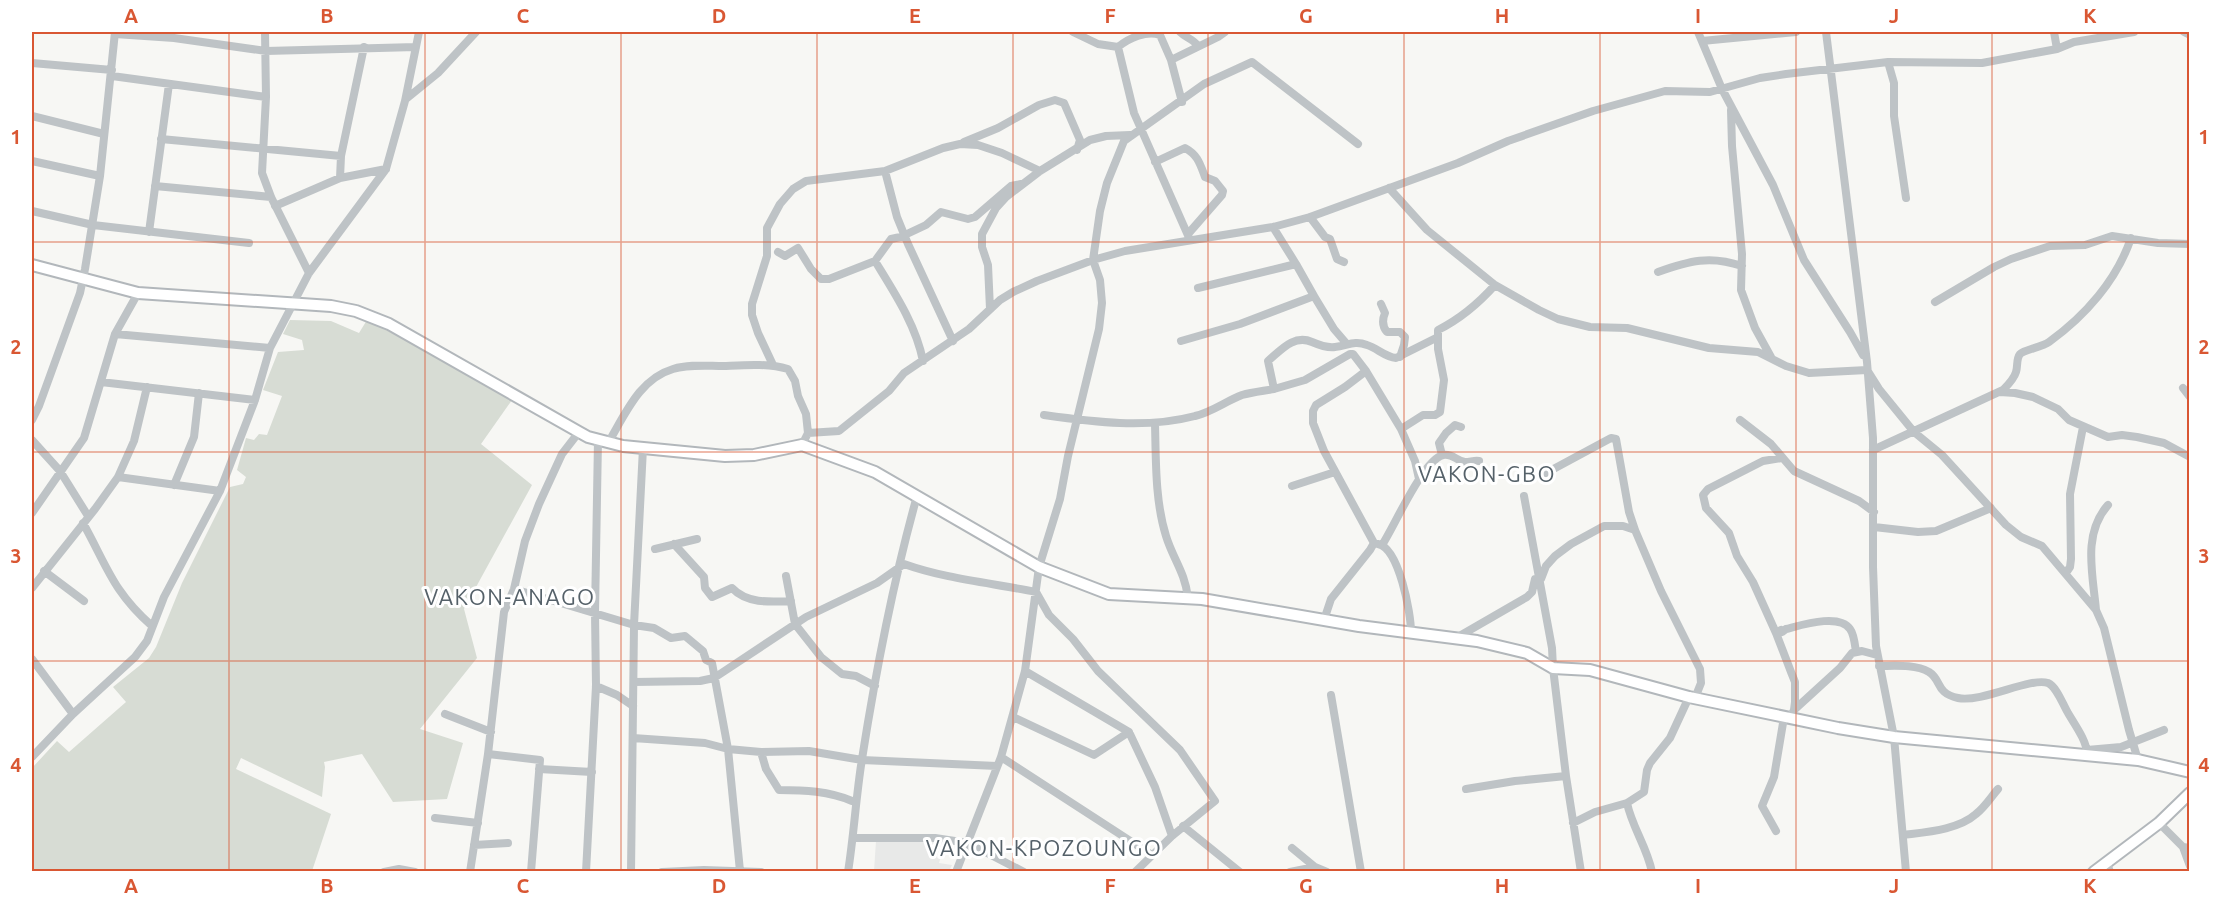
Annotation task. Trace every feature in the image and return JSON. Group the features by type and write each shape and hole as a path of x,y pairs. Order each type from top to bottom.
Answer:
{"main road":[{"path":"32,265 83,280 138,292 343,308 376,317 579,432 603,442 708,455 743,456 802,445 862,466 1039,567 1109,594 1188,598 1502,646 1527,653 1553,668 1590,670 1692,697 1894,737 2087,752 2138,760 2190,772"},
{"path":"2094,872 2108,867 2190,793"}],"street":[{"path":"266,32 266,97 262,173 275,206 309,273"},
{"path":"32,757 73,714 135,657 147,641 168,588 219,491 255,400 270,348 309,273 386,169 405,100 420,32"},
{"path":"405,100 438,73 476,32"},
{"path":"1073,32 1098,44 1118,47 1137,34 1160,35 1182,102"},
{"path":"1088,32 1098,44"},
{"path":"1180,32 1192,39 1198,46"},
{"path":"1170,60 1226,32"},
{"path":"1698,32 1722,89 1773,184 1804,260 1851,332 1879,389 1914,432 1942,455 2006,525 2020,537 2042,546 2096,610 2104,628 2128,730 2138,760"},
{"path":"1702,41 1796,32"},
{"path":"1826,32 1867,366 1873,450 1877,655 1894,737 1906,872"},
{"path":"2054,32 2057,49"},
{"path":"808,433 839,431 890,391 904,373 953,341 1013,292 1093,260 1189,237 1273,227 1310,217 1458,163 1508,141 1593,111 1665,91 1701,93 1760,78 1888,62 1982,63 2057,49 2074,42 2134,32"},
{"path":"2184,32 2190,35"},
{"path":"32,420 83,280 100,176 115,33 174,35 266,51 416,47"},
{"path":"340,178 341,156 364,47"},
{"path":"1118,47 1134,114 1189,237"},
{"path":"956,872 1001,757 1025,671 1039,567 1060,500 1068,456 1099,328 1102,303 1100,280 1093,260 1100,211 1119,150 1124,141 1182,102 1204,84 1252,62 1358,144"},
{"path":"1888,62 1894,83 1894,116 1906,198"},
{"path":"32,63 266,97"},
{"path":"149,232 169,84"},
{"path":"773,365 758,333 752,304 767,256 767,228 780,204 793,189 806,181 885,171 943,148 960,144 998,128 1039,105 1055,100 1064,103 1076,130 1080,140 1077,150"},
{"path":"1731,107 1742,266 1741,290 1760,339 1772,358"},
{"path":"32,117 104,134"},
{"path":"990,309 982,234 996,208 1040,171 1090,140 1106,136 1132,135"},
{"path":"161,139 341,156"},
{"path":"960,144 978,145 1002,153 1040,171"},
{"path":"1155,162 1185,148 1193,152 1202,165 1205,177 1215,182 1223,191 1189,237"},
{"path":"32,161 100,176"},
{"path":"275,206 340,178 386,169"},
{"path":"885,171 897,217 953,341"},
{"path":"778,252 785,256 798,248 821,279 829,279 875,261 891,239 907,235 926,225 941,212 968,219 975,217 1011,186 1023,184"},
{"path":"155,186 271,197"},
{"path":"1389,188 1427,230 1495,285 1558,319 1590,327 1628,328 1709,348 1758,352 1786,366 1809,373 1867,366"},
{"path":"32,211 93,225 249,243"},
{"path":"1310,217 1325,237 1330,239 1337,259 1344,262"},
{"path":"1273,227 1334,329 1346,343"},
{"path":"1935,302 1994,267 2050,246 2085,245 2112,236 2158,243 2190,244"},
{"path":"1873,450 1998,392 2014,378 2022,352 2037,349 2049,342 2096,300 2125,255 2131,238"},
{"path":"875,261 906,315 921,348 923,360"},
{"path":"1658,272 1690,261 1728,261 1742,266"},
{"path":"1198,288 1296,264"},
{"path":"1401,429 1423,416 1438,414 1445,404 1444,380 1436,338 1438,330 1481,301 1495,285"},
{"path":"32,513 84,438 114,334 138,292"},
{"path":"1180,340 1240,324 1314,296"},
{"path":"1381,304 1385,313 1384,328 1387,332 1400,332 1405,338 1400,357"},
{"path":"114,334 270,348"},
{"path":"1274,389 1268,361 1285,345 1306,340 1335,348 1346,343 1367,345 1391,357 1400,357 1436,338"},
{"path":"1044,415 1078,420 1155,424 1198,416 1242,395 1305,380 1353,354 1366,370 1401,429 1419,479"},
{"path":"586,872 596,686 595,613 603,442 641,389 657,376 673,369 689,366 773,365 788,369 791,373 806,414 808,433 802,445"},
{"path":"1366,370 1345,387 1316,405 1313,411 1313,423 1335,472 1378,544 1390,552 1397,567 1411,618 1411,632"},
{"path":"101,382 255,400"},
{"path":"32,588 118,477 134,441 147,387"},
{"path":"2183,388 2190,397"},
{"path":"1998,392 2015,393 2033,398 2058,410 2069,420 2108,437 2122,435 2164,443 2190,457"},
{"path":"174,485 194,437 199,393"},
{"path":"1740,420 1771,444 1794,471 1859,501 1874,512"},
{"path":"1155,424 1156,464 1162,520 1170,546 1184,575 1188,598"},
{"path":"1442,455 1440,443 1446,433 1455,425 1461,427"},
{"path":"2066,573 2071,559 2070,494 2083,426"},
{"path":"470,872 491,732 503,622 514,589 525,541 539,504 562,454 579,432"},
{"path":"1546,473 1611,438 1616,439 1629,512 1635,530 1661,591 1700,669 1701,682 1670,738 1650,763 1644,792 1627,803 1595,812 1573,823"},
{"path":"32,440 60,471 85,520 113,584 133,609 153,626"},
{"path":"631,872 634,625 643,448"},
{"path":"1442,455 1453,456 1465,462 1479,461"},
{"path":"1324,620 1331,599 1370,550 1378,544 1419,479 1442,455"},
{"path":"1776,831 1762,806 1774,777 1789,715 1794,682 1776,633 1753,582 1737,556 1729,533 1706,508 1703,495 1708,489 1763,461 1782,458"},
{"path":"1292,486 1335,472"},
{"path":"118,477 219,491"},
{"path":"848,872 874,686 899,566 917,496"},
{"path":"1524,496 1552,648 1566,776 1581,872"},
{"path":"2096,610 2091,547 2093,531 2100,514 2108,505"},
{"path":"1874,527 1918,532 1936,531 1991,508"},
{"path":"1541,579 1546,566 1555,556 1571,544 1604,526 1623,526 1635,530"},
{"path":"655,549 697,539"},
{"path":"674,544 704,576 705,588 712,597 732,588 737,593 763,602 791,601"},
{"path":"634,682 700,681 716,677 795,624 877,583 904,564 920,570 1036,592"},
{"path":"44,571 84,601"},
{"path":"786,576 795,624 821,657 842,674 856,676 874,686"},
{"path":"1456,638 1527,597 1532,592 1535,579 1541,579"},
{"path":"514,589 634,625 654,628 671,638 686,636 703,651 706,660 712,663 716,677 728,749 740,871"},
{"path":"1036,592 1049,615 1073,639 1098,671 1180,750 1215,801 1183,826 1135,872"},
{"path":"1776,633 1828,620 1843,623 1851,630 1856,652"},
{"path":"1789,715 1840,668 1847,657 1856,652 1877,655"},
{"path":"32,659 73,714"},
{"path":"1879,666 1910,667 1929,672 1943,692 1962,699 2010,690 2027,684 2047,683 2054,687 2087,752 2133,743 2164,730"},
{"path":"1025,671 1129,732 1155,787 1172,836"},
{"path":"596,686 617,695 633,706"},
{"path":"1330,696 1361,872"},
{"path":"445,714 491,732"},
{"path":"1013,717 1094,755 1129,732"},
{"path":"633,738 705,743 728,749 761,752 809,751 862,760 997,766"},
{"path":"761,752 766,769 779,790 804,790 831,794 852,801"},
{"path":"488,754 540,760 531,872"},
{"path":"1001,757 1152,855"},
{"path":"539,769 592,772"},
{"path":"1467,789 1566,776"},
{"path":"1903,835 1968,821 1998,789"},
{"path":"1627,803 1631,818 1648,855 1652,872"},
{"path":"435,818 478,823"},
{"path":"2159,823 2186,848 2190,866"},
{"path":"1183,826 1240,872"},
{"path":"854,838 935,838 968,843 1024,872"},
{"path":"474,845 508,843"},
{"path":"1292,848 1315,867 1327,872"},
{"path":"1290,872 1315,867"},
{"path":"384,872 399,869 415,872"},
{"path":"662,872 704,870 761,872"}],"shaded area":[{"path":"290,320 331,321 359,333 367,320 396,335 403,335 454,363 512,400 481,444 532,485 464,609 477,658 420,729 463,743 447,799 393,802 362,754 324,762 322,797 241,758 236,769 331,814 312,871 32,871 32,768 57,741 69,752 126,702 113,687 149,658 156,647 182,583 230,487 243,484 246,477 237,470 246,438 254,440 259,434 267,435 282,396 263,390 278,352 304,350 302,340 283,334"},
{"path":"876,841 945,842 939,863 952,865 949,871 870,872 874,871"}],"district":[{"name":"VAKON-GBO","path":"1487,474"},
{"name":"VAKON-ANAGO","path":"510,597"},
{"name":"VAKON-KPOZOUNGO","path":"1044,848"}]}
